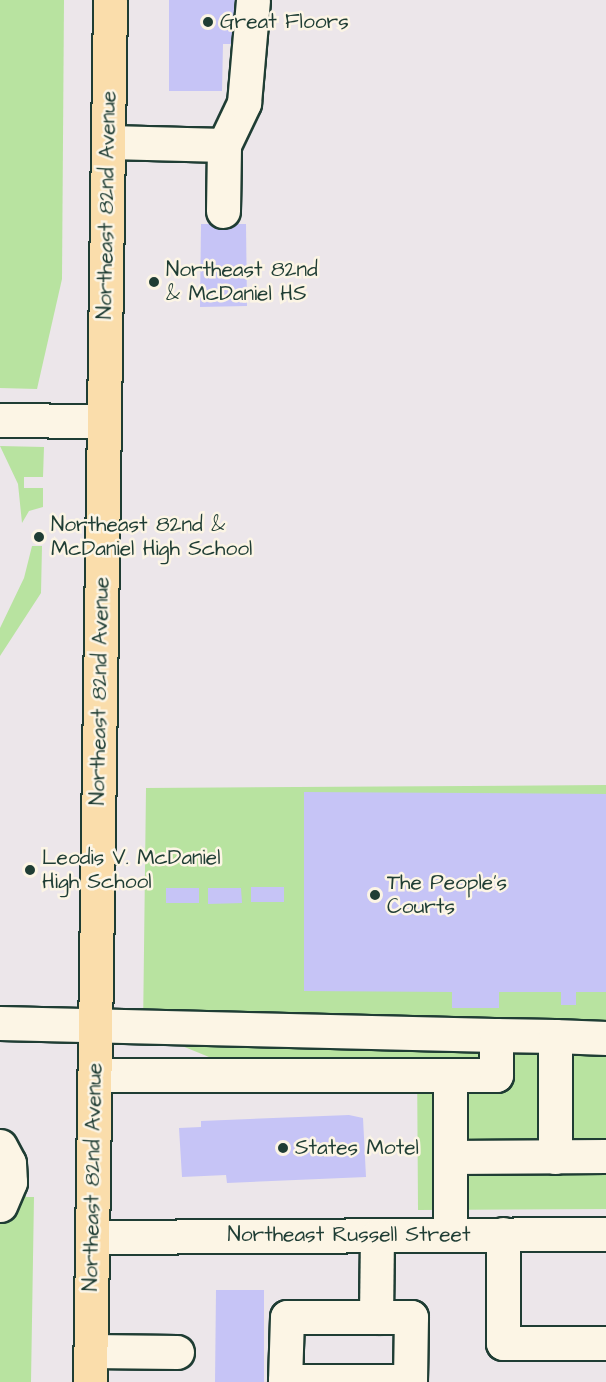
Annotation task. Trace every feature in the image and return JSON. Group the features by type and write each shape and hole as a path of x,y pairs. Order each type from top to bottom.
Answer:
{"main road":[{"name":"Northeast 82nd Avenue","path":"91,1367 110,0"}],"street":[{"path":"223,211 224,145 244,104 253,0"},
{"path":"109,142 224,145"},
{"path":"0,420 104,421"},
{"path":"0,1023 606,1038"},
{"path":"95,1075 496,1075 496,1035"},
{"path":"555,1036 555,1157"},
{"path":"450,1075 450,1235"},
{"path":"0,1146 9,1163 10,1182 0,1205"},
{"path":"450,1157 606,1156"},
{"path":"503,1234 503,1343 606,1343"},
{"name":"Northeast Russell Street","path":"93,1237 606,1234"},
{"path":"376,1317 377,1236"},
{"path":"286,1317 411,1317 410,1381 285,1382 286,1317"},
{"path":"91,1367 177,1352"}],"green space":[{"path":"0,0 64,0 62,279 37,389 0,388"},
{"path":"0,446 44,447 43,477 24,477 24,488 43,488 43,507 29,511 22,523 18,484"},
{"path":"32,546 42,546 41,593 0,656 0,628 24,578"},
{"name":"The People's Courts","path":"606,785 606,1209 418,1210 417,1057 209,1057 143,1030 146,788"},
{"path":"0,1179 26,1179 26,1197 34,1197 31,1382 0,1382"}],"building":[{"path":"169,0 246,0 246,44 223,44 222,91 169,91"},
{"path":"201,224 246,224 247,306 200,307"},
{"path":"304,792 606,794 606,992 576,992 576,1005 561,1005 561,992 499,992 499,1008 452,1008 452,992 304,991"},
{"path":"251,887 284,887 284,902 251,902"},
{"path":"166,888 199,888 199,903 166,903"},
{"path":"208,888 241,888 242,903 208,904"},
{"name":"States Motel","path":"349,1115 363,1118 366,1177 227,1183 226,1175 182,1177 179,1128 201,1127 201,1121"},
{"path":"216,1290 264,1290 264,1382 215,1382"}],"place":[{"name":"Great Floors","path":"208,22"},
{"name":"Northeast 82nd & McDaniel HS","path":"154,282"},
{"name":"Northeast 82nd & McDaniel High School","path":"39,537"},
{"name":"Leodis V. McDaniel High School","path":"30,870"},
{"name":"The People's Courts","path":"375,895"},
{"name":"States Motel","path":"283,1148"}]}
